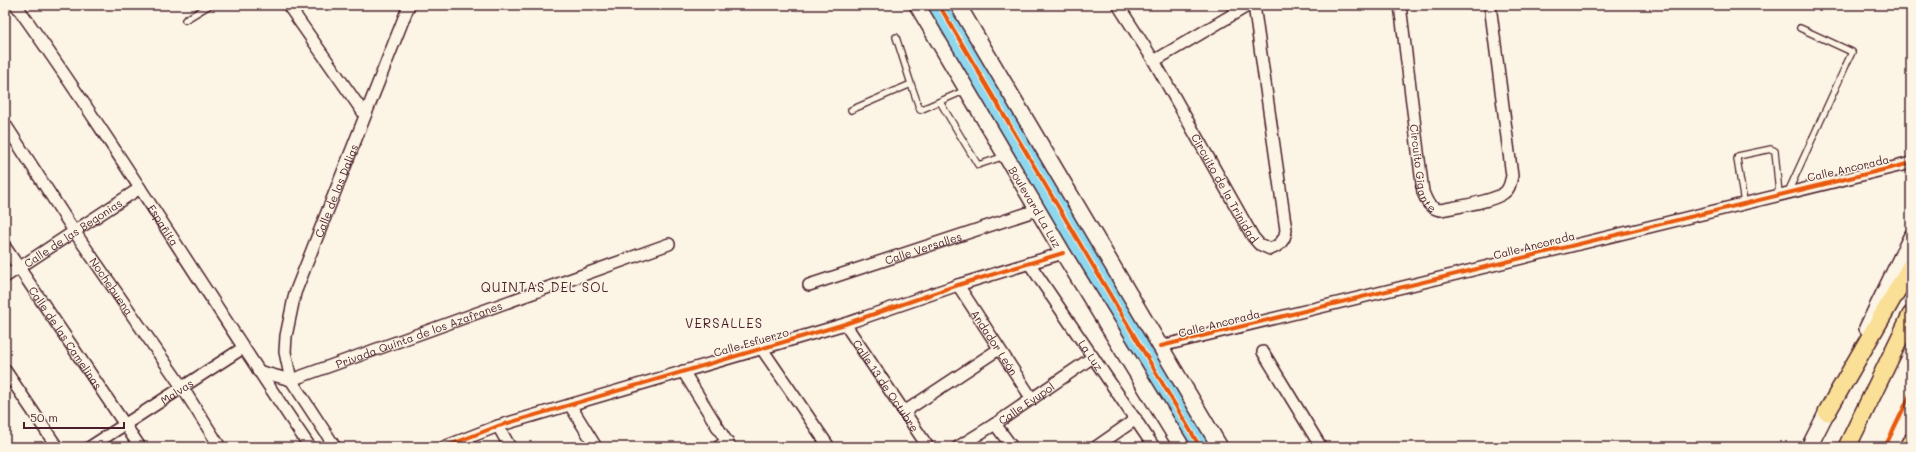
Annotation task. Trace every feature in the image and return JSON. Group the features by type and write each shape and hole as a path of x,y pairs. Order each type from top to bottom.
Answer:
{"main road":[{"name":"Boulevard La Luz","path":"917,5 1037,210 1182,447"},
{"path":"958,5 1220,447"},
{"path":"1809,447 1911,237"},
{"path":"1827,412 1911,266"},
{"path":"1847,447 1911,315"},
{"path":"1908,447 1911,442"}],"street":[{"name":"Españita","path":"16,5 64,72 258,371 310,447"},
{"path":"288,5 365,115"},
{"name":"Calle de las Dalias","path":"291,380 285,352 286,336 296,293 409,5"},
{"name":"Circuito de la Trinidad","path":"1118,5 1154,61 1253,237 1264,248 1270,249 1276,248 1285,237 1286,230 1254,5"},
{"path":"1154,61 1248,5"},
{"name":"Circuito Gigante","path":"1400,5 1423,192 1427,203 1433,209 1440,210 1495,198 1504,193 1510,187 1512,176 1490,5"},
{"name":"Nochebuena","path":"5,124 74,231 182,387 220,447"},
{"name":"Calle Ancorada","path":"1161,346 1911,163"},
{"name":"Calle de las Begonias","path":"5,277 140,188"},
{"name":"Calle Versalles","path":"809,285 1037,210"},
{"name":"Privada Quinta de los Azafranes","path":"291,380 669,244"},
{"name":"Calle de las Camelinas","path":"5,247 140,447"},
{"name":"Calle Esfuerzo","path":"444,447 498,426 845,324 958,285 1063,253"},
{"name":"La Luz","path":"1029,263 1154,447"},
{"name":"Andador León","path":"958,285 1032,399"},
{"name":"Calle 13 de Octubre","path":"845,324 928,447"},
{"name":"Malvas","path":"90,447 243,348"},
{"path":"762,349 829,447"},
{"path":"904,412 999,349"},
{"path":"1263,352 1321,447"},
{"name":"Calle Eyupol","path":"958,447 995,424 1093,357"},
{"path":"5,370 57,447"},
{"path":"258,371 291,380 334,447"},
{"path":"683,371 725,445"},
{"path":"570,405 596,447"},
{"path":"1096,447 1136,419"},
{"path":"995,424 1012,447"},
{"path":"498,426 510,447"}],"lane":[{"path":"185,20 210,5"},
{"path":"1783,193 1852,52 1800,28"},
{"path":"896,37 920,110 967,90"},
{"path":"851,110 911,84"},
{"path":"940,102 978,165 1006,156"},
{"path":"1744,203 1737,159 1738,156 1770,149 1775,151 1783,193"}],"waterway":[{"path":"938,5 1199,447"}],"cycle path":[{"path":"939,5 1200,447"},
{"path":"1161,346 1911,163"},
{"path":"444,447 498,426 845,324 958,285 1063,253"},
{"path":"1885,447 1911,393"}],"district":[{"name":"QUINTAS DEL SOL","path":"545,286"},
{"name":"VERSALLES","path":"724,322"}]}
